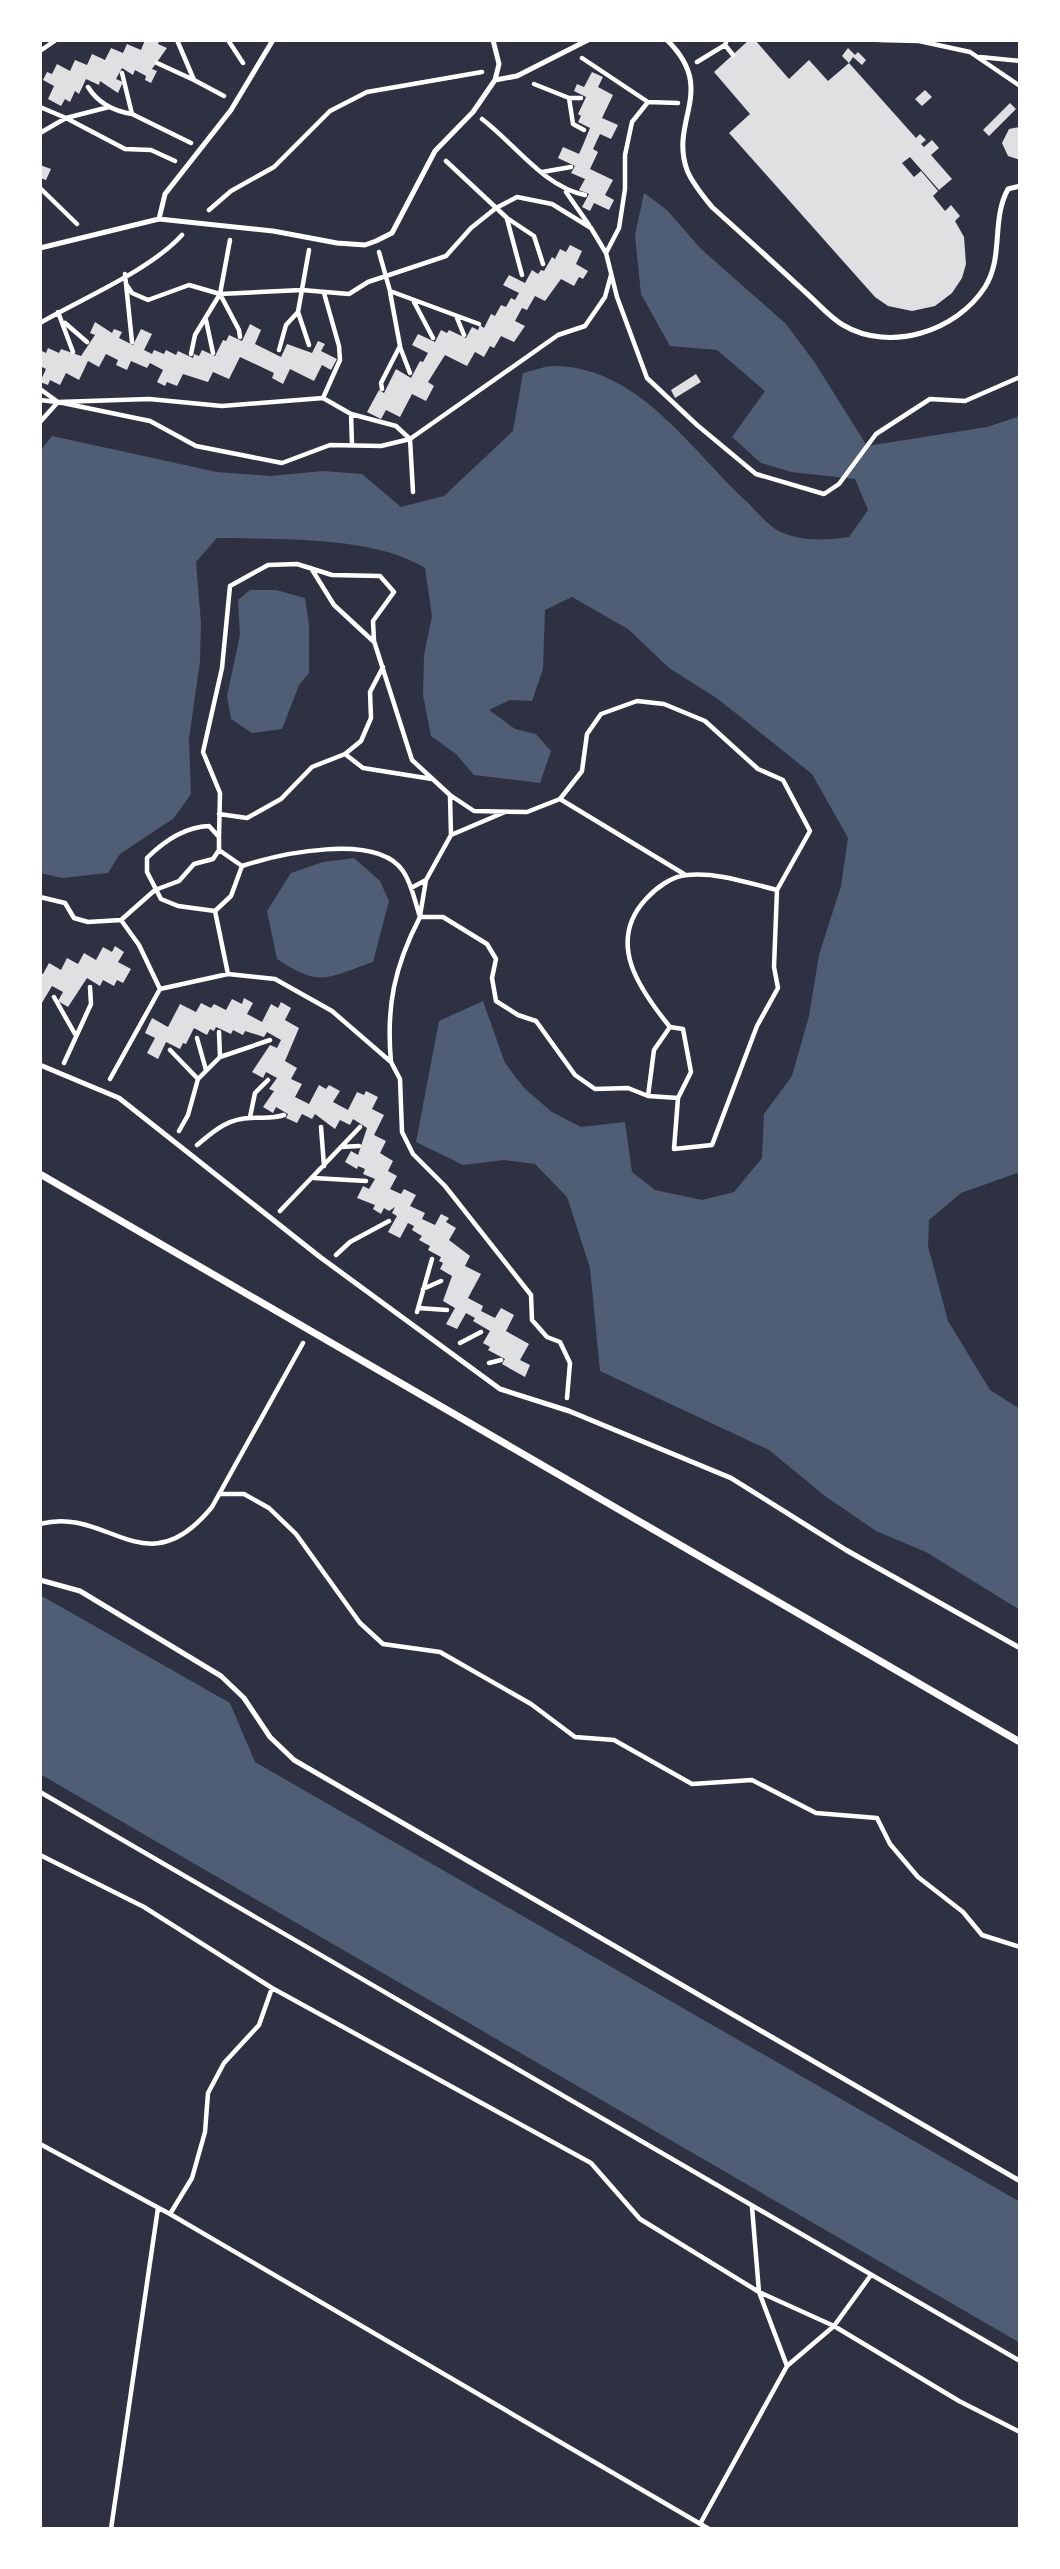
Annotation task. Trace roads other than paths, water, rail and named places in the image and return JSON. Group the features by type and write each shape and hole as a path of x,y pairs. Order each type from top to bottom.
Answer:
{"street":[{"path":"40,1174 1020,1742"}],"lane":[{"path":"159,219 165,194 236,103 273,40"},
{"path":"40,248 87,234 159,219 230,229 273,231 365,245 376,241 393,233 435,151 473,112 495,80 498,69 493,40"},
{"path":"495,80 517,76 571,51 588,40"},
{"path":"667,40 680,53 692,76 684,149 687,170 712,207 843,325 864,333 907,337 931,330 969,307 986,286 995,263 1000,204 1008,190 1020,186"},
{"path":"40,1065 104,1089 413,1328 500,1389 566,1410 731,1478 846,1550 1020,1648"},
{"path":"40,1580 80,1591 221,1676 244,1698 270,1737 294,1760 1020,2181"}],"water":[{"path":"644,193 667,210 701,249 786,324 815,363 867,446 987,427 1020,416 1020,1172 961,1193 929,1220 928,1246 948,1321 990,1390 1020,1409 1020,1610 926,1552 876,1531 825,1496 769,1450 600,1371 590,1268 567,1197 535,1164 504,1160 463,1165 416,1142 439,1021 483,1001 505,1063 525,1089 552,1112 581,1127 625,1122 632,1172 655,1190 702,1200 734,1192 762,1158 764,1114 792,1076 809,1016 819,955 841,886 848,838 812,774 718,699 669,668 628,629 572,597 545,610 543,669 532,701 510,700 489,710 515,729 536,734 551,751 540,783 474,775 456,754 431,736 423,695 424,655 432,616 425,568 380,550 353,545 296,539 217,538 196,562 201,623 200,661 189,739 191,794 174,818 120,854 108,873 62,878 40,873 40,451 52,436 217,472 271,476 323,471 362,474 401,507 444,496 513,431 523,373 554,366 584,370 612,380 637,395 683,435 724,480 776,530 806,539 849,537 868,510 855,479 791,472 761,463 732,437 765,391 717,350 670,346 641,294 635,235"},
{"path":"250,590 276,590 305,598 309,625 309,673 299,685 282,729 252,733 231,719 227,696 240,635 238,600"},
{"path":"354,858 380,881 389,901 373,962 334,976 314,977 277,959 267,911 291,873 323,862"},
{"path":"40,1595 230,1703 255,1762 1020,2202 1020,2343 40,1774"}]}
